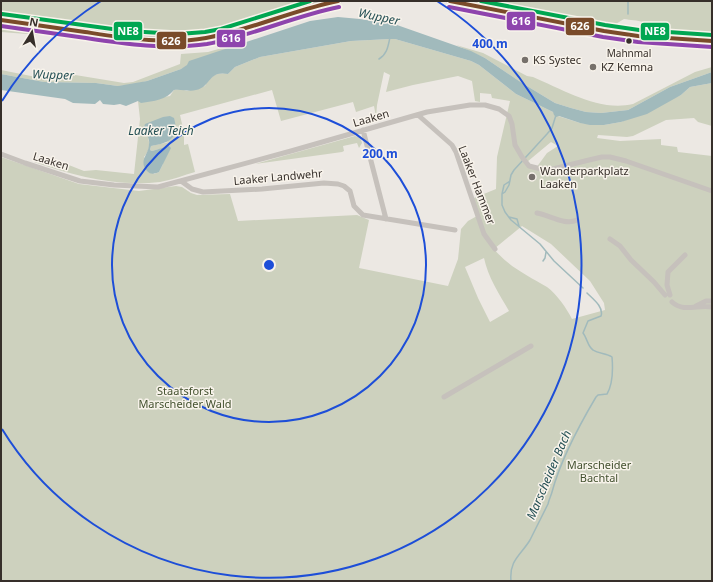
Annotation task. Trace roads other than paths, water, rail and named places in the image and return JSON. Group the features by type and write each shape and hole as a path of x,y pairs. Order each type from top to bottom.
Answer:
{"main road":[{"path":"1,20 145,40 177,41 216,36 302,10 338,1"},
{"path":"450,1 604,31 652,37 712,41"}],"street":[{"name":"Laaken","path":"1,154 80,181 114,185 158,187 418,115 470,105 485,105 492,106 505,114 510,120 515,145 529,166 535,168 553,169 602,157 617,158 712,191"},
{"name":"Laaker Hammer","path":"418,115 452,145 456,152 484,234 495,249"},
{"path":"363,130 386,219"},
{"name":"Laaker Landwehr","path":"181,181 192,189 203,192 262,189 324,182 338,184 344,186 350,191 354,206 360,213 369,217 455,230"},
{"path":"537,213 562,221 573,222 577,220"},
{"path":"610,238 620,246 631,260 668,295 668,272 685,256"},
{"path":"694,308 706,301 712,301"},
{"path":"672,302 675,305 684,308 712,307"},
{"path":"444,397 531,346"}],"water":[{"path":"338,17 397,25 471,51 485,58 555,103 586,112 601,113 628,110 670,87 712,72 712,83 690,87 681,95 647,114 621,122 604,125 590,125 559,116 556,117 553,112 516,94 479,65 471,61 395,39 390,39 351,41 260,57 235,67 228,74 217,74 205,86 196,90 174,90 159,100 141,103 138,101 126,106 120,104 103,104 100,100 95,104 73,103 65,99 1,90 1,74 44,82 96,83 118,86 147,81 181,69 187,65 189,61 310,21"},
{"name":"Laaker Teich","path":"170,116 174,118 174,135 171,139 163,143 151,146 150,150 152,151 169,146 171,148 159,172 151,174 147,171 144,164 149,148 149,140 148,136 143,130 145,124"}],"waterway":[{"path":"628,1 628,14"},
{"path":"379,59 388,47 390,37"},
{"name":"Marscheider Bach","path":"556,115 552,128 514,170 511,175 509,185 502,194 502,205 511,220 540,244 554,261 583,288"},
{"path":"502,194 504,185 510,181"},
{"path":"509,217 517,219 519,226"},
{"path":"543,261 546,252"},
{"name":"Marscheider Bach","path":"511,581 512,568 516,558 530,540 548,504 560,468 577,431 596,397 598,395 607,394 609,390 612,371 612,357 591,349 583,333 588,321 601,316 602,313 597,303 587,293"}],"place":[{"name":"Mahnmal","path":"629,41"},
{"name":"KS Systec","path":"525,60"},
{"name":"KZ Kemna","path":"593,67"},
{"name":"Wanderparkplatz Laaken","path":"532,177"}],"water label":[{"name":"Wupper","path":"379,17"},
{"name":"Wupper","path":"53,75"}],"park label":[{"name":"Staatsforst Marscheider Wald","path":"185,397"},
{"name":"Marscheider Bachtal","path":"599,471"}]}
